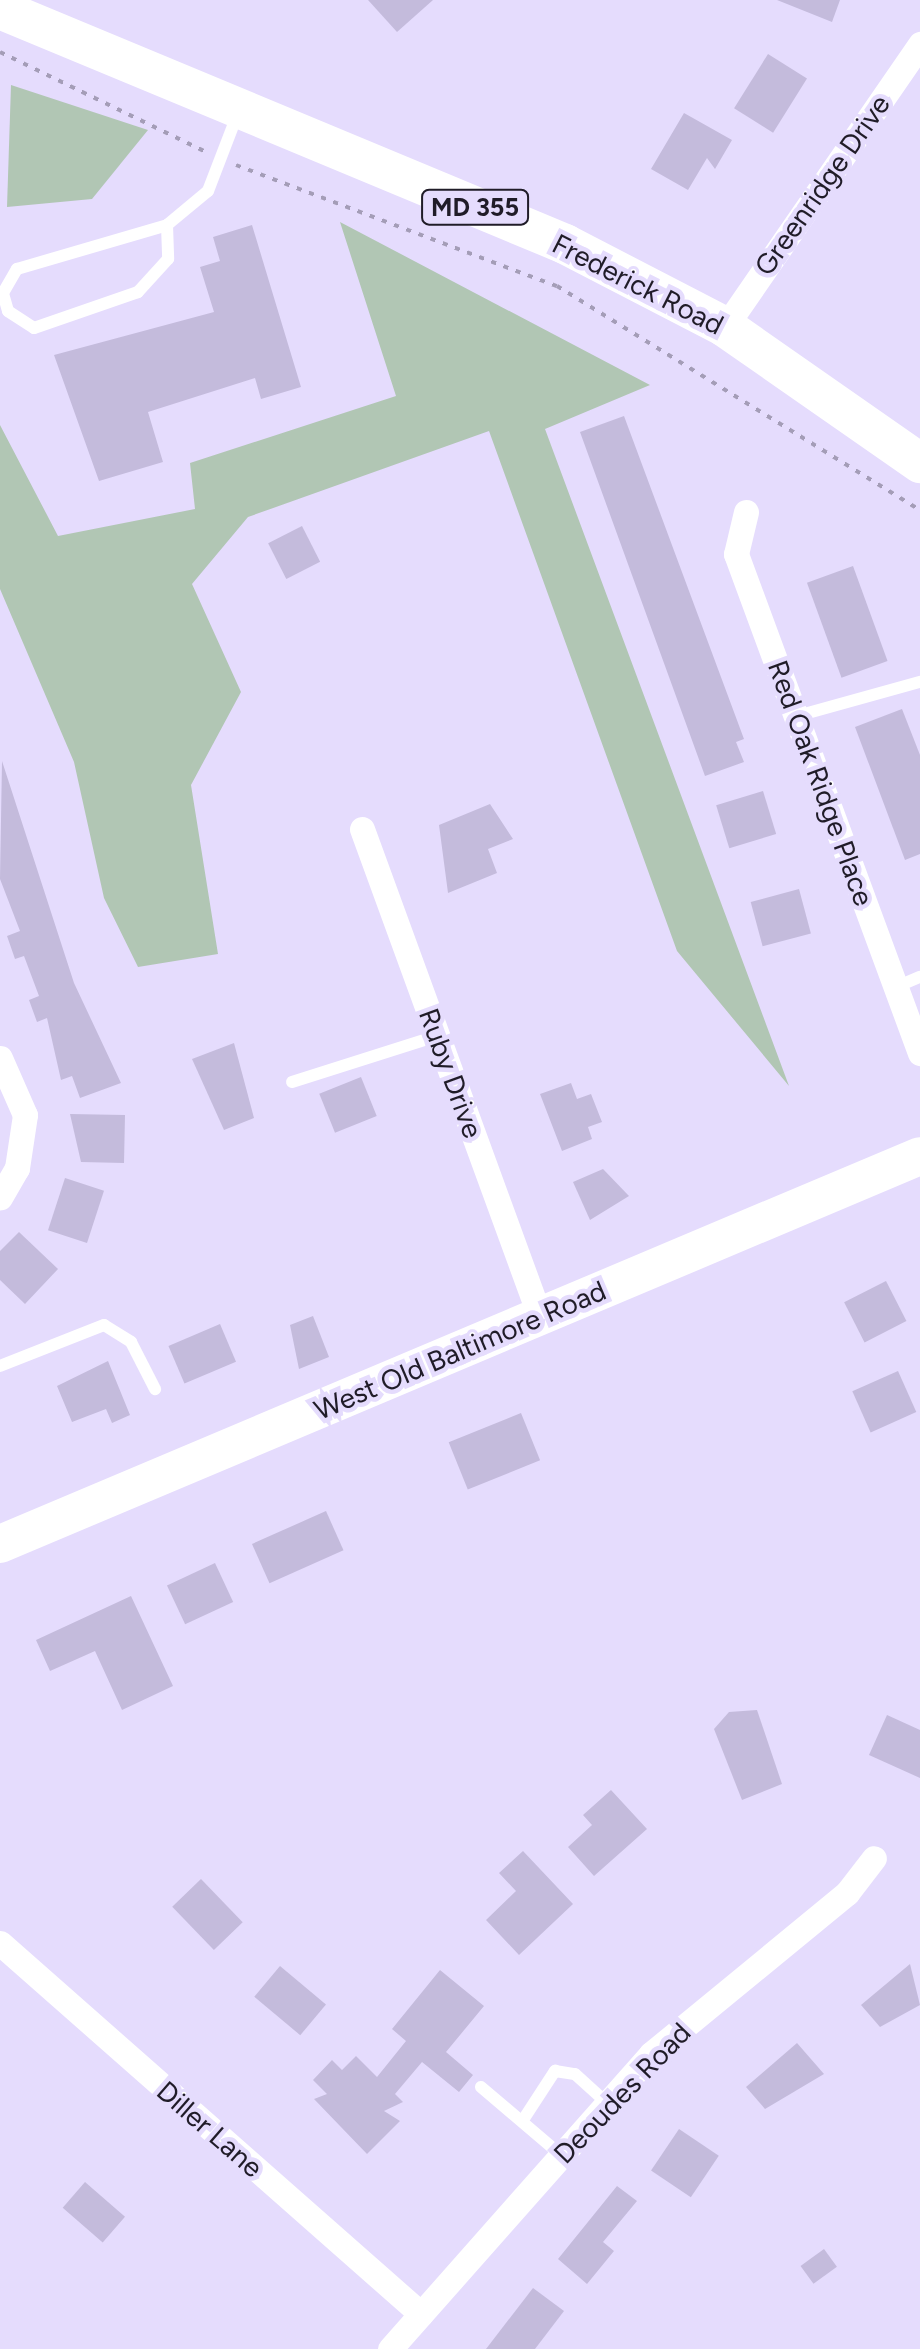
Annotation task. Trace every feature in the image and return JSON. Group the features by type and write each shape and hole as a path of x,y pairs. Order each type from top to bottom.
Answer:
{"main road":[{"name":"Frederick Road","path":"0,9 565,244 724,327 920,463"}],"street":[{"name":"Greenridge Drive","path":"724,327 920,44"},
{"name":"Red Oak Ridge Place","path":"746,512 736,554 797,716 908,982 920,1052"},
{"name":"Ruby Drive","path":"362,830 540,1316"},
{"path":"0,1058 25,1115 17,1168 0,1198"},
{"name":"West Old Baltimore Road","path":"0,1544 920,1156"},
{"name":"Deoudes Road","path":"390,2349 663,2043 847,1892 874,1858"},
{"name":"Diller Lane","path":"1,1947 421,2314"}],"lane":[{"path":"167,225 168,259 138,292 34,328 8,311 2,292 17,269 167,225 208,191 239,111"},
{"path":"797,716 920,682"},
{"path":"292,1082 437,1036"},
{"path":"0,1366 104,1325 132,1342 155,1389"},
{"path":"523,2120 555,2071 574,2074 607,2104"},
{"path":"481,2087 561,2155"}],"path":[{"path":"421,242 557,286 920,510"}],"green space":[{"path":"11,85 148,130 92,199 7,207"},
{"path":"340,222 650,385 545,429 789,1086 677,951 489,431 248,517 192,584 241,692 191,785 218,954 138,967 104,898 74,762 0,589 0,425 58,536 195,509 190,463 396,396"}],"building":[{"path":"368,0 433,0 397,32"},
{"path":"777,0 840,0 832,22"},
{"path":"768,54 807,78 773,133 734,108"},
{"path":"684,113 732,140 715,169 707,158 688,190 651,169"},
{"path":"252,225 301,387 261,399 255,378 148,412 163,462 99,481 54,355 214,312 200,267 220,261 213,237"},
{"path":"624,416 744,739 736,742 744,762 705,776 580,432"},
{"path":"302,526 320,562 286,579 268,543"},
{"path":"853,566 888,661 841,678 807,583"},
{"path":"902,709 920,755 920,854 905,860 855,727"},
{"path":"2,761 74,983 121,1083 80,1098 72,1076 61,1080 47,1018 37,1022 29,1000 39,996 24,956 15,959 7,936 20,931 0,879"},
{"path":"763,791 776,834 729,848 716,805"},
{"path":"490,804 513,839 488,849 497,873 448,893 439,825"},
{"path":"799,889 811,933 763,946 751,902"},
{"path":"234,1043 254,1118 224,1130 192,1059"},
{"path":"361,1077 377,1116 335,1133 319,1094"},
{"path":"571,1083 577,1099 591,1094 602,1122 588,1127 592,1139 562,1151 540,1094"},
{"path":"70,1114 125,1115 124,1163 81,1162"},
{"path":"603,1169 629,1196 590,1220 573,1182"},
{"path":"65,1178 104,1191 87,1243 48,1230"},
{"path":"19,1232 58,1269 25,1304 0,1280 0,1251"},
{"path":"886,1281 906,1321 865,1342 844,1302"},
{"path":"313,1316 329,1357 299,1369 290,1325"},
{"path":"220,1324 236,1362 184,1384 168,1346"},
{"path":"108,1361 130,1415 112,1423 106,1409 72,1422 57,1386"},
{"path":"898,1371 916,1412 871,1432 852,1391"},
{"path":"521,1413 540,1460 468,1490 449,1442"},
{"path":"326,1511 343,1550 269,1583 252,1544"},
{"path":"215,1563 233,1602 185,1624 167,1585"},
{"path":"131,1596 173,1686 122,1710 95,1651 50,1671 36,1640"},
{"path":"757,1710 782,1784 742,1800 714,1729 729,1712"},
{"path":"887,1715 920,1730 920,1778 869,1755"},
{"path":"611,1790 647,1829 594,1876 568,1847 592,1825 583,1815"},
{"path":"523,1851 573,1904 519,1955 486,1920 516,1891 499,1873"},
{"path":"201,1879 243,1922 214,1950 172,1907"},
{"path":"910,1964 920,2005 880,2027 861,2005"},
{"path":"280,1966 326,2005 300,2035 254,1997"},
{"path":"440,1970 484,2006 446,2052 473,2075 459,2092 422,2062 395,2094 403,2102 384,2111 400,2121 367,2154 314,2099 327,2094 313,2080 332,2060 342,2070 356,2056 377,2077 406,2041 392,2029"},
{"path":"797,2043 824,2074 765,2109 746,2087"},
{"path":"679,2129 719,2156 691,2197 651,2170"},
{"path":"85,2182 125,2217 103,2242 63,2208"},
{"path":"617,2186 637,2201 603,2242 614,2251 587,2284 558,2259"},
{"path":"824,2249 837,2267 813,2284 801,2266"},
{"path":"533,2288 564,2311 535,2349 486,2349"}]}
